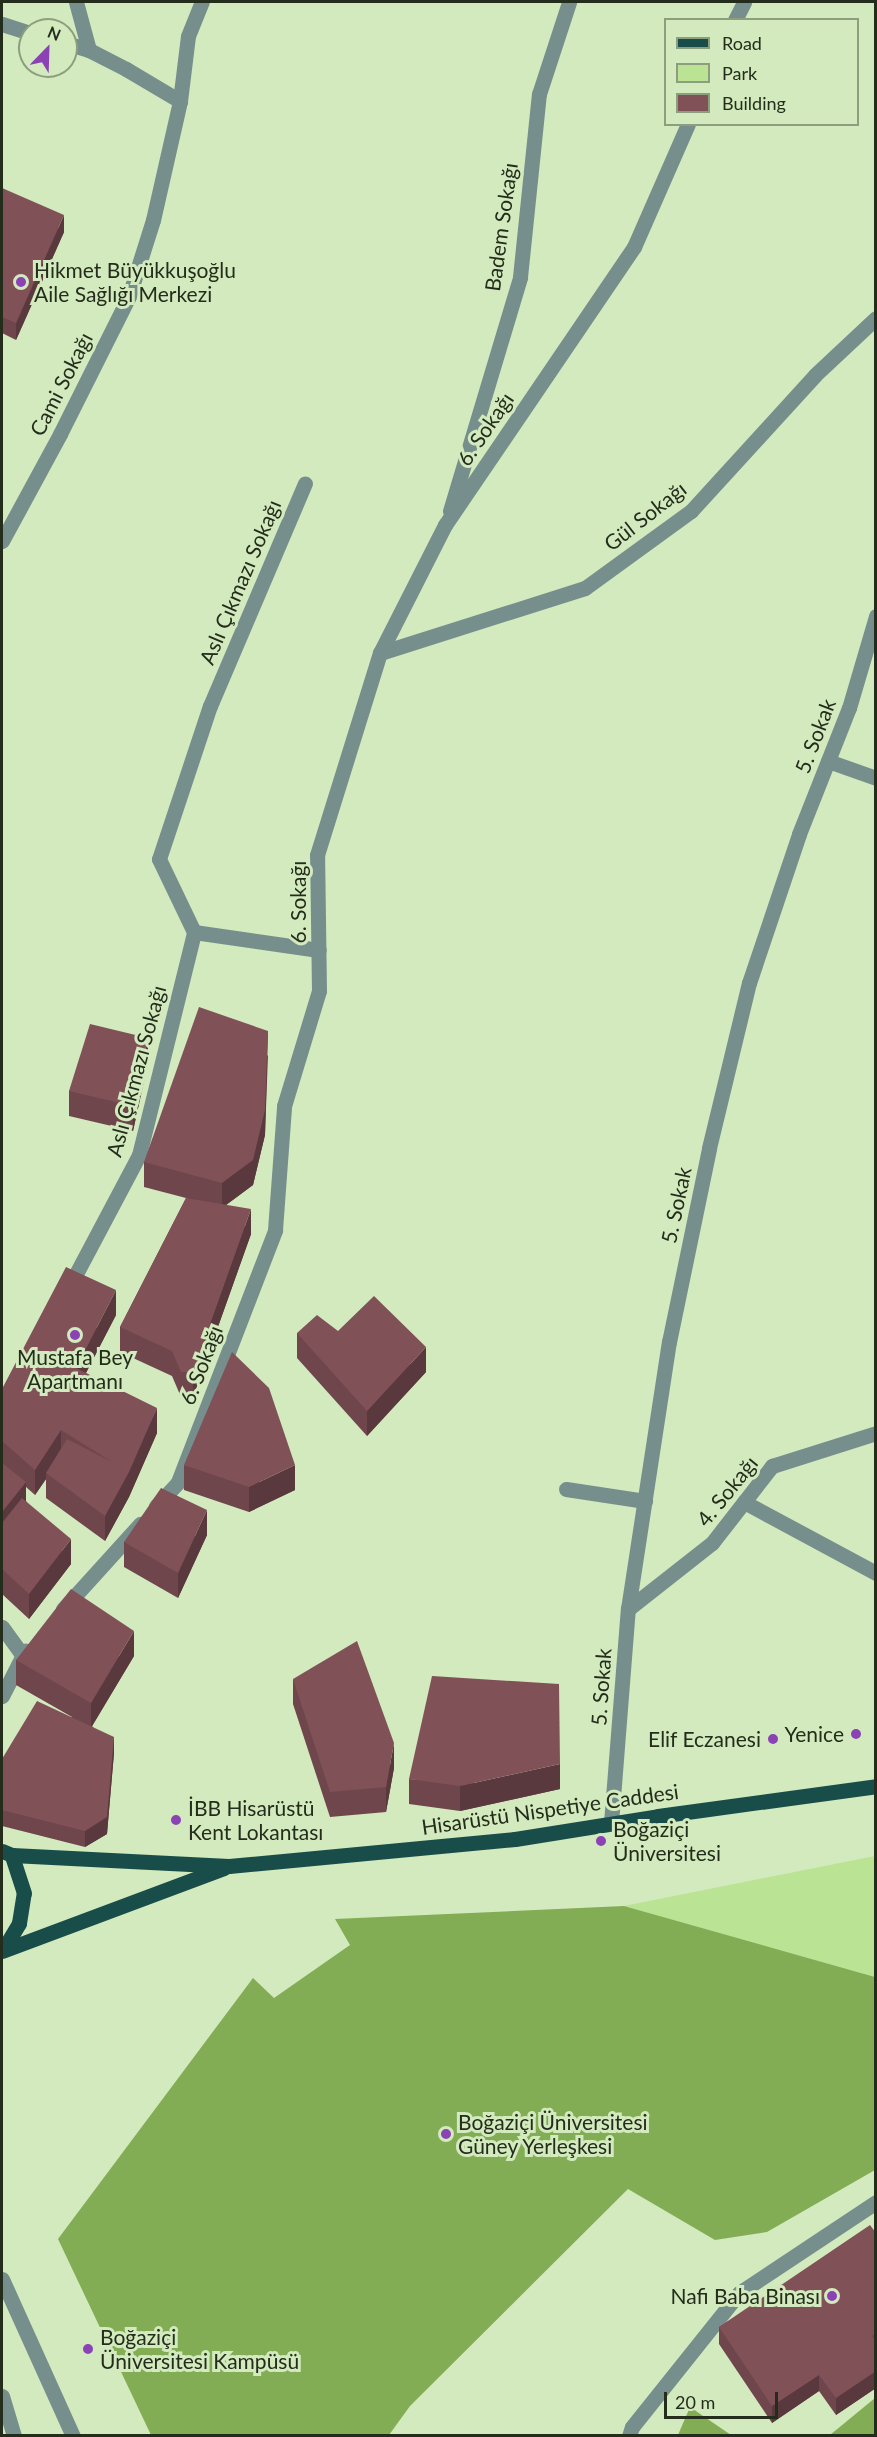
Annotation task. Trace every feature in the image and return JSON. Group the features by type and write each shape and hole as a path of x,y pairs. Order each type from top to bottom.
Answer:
{"main road":[{"name":"Hisarüstü Nispetiye Caddesi","path":"7,1853 229,1866 515,1839 611,1823 876,1786"},
{"path":"2,1951 19,1923 24,1893 7,1853"},
{"name":"Hisarüstü Nispetiye Caddesi","path":"2,1951 229,1866"}],"street":[{"path":"76,2 89,50"},
{"name":"Cami Sokağı","path":"2,541 60,434 129,296 153,220 180,101 188,36 202,2"},
{"name":"Badem Sokağı","path":"446,525 520,277 539,94 569,2"},
{"path":"736,18 744,2"},
{"path":"2,24 18,29"},
{"path":"78,47 89,50 180,101"},
{"name":"6. Sokağı","path":"53,1620 178,1482 276,1230 284,1106 319,991 317,855 380,653 446,525 634,247 687,126"},
{"name":"Gül Sokağı","path":"380,653 585,588 691,511 815,375 876,318"},
{"name":"Aslı Çıkmazı Sokağı","path":"60,1302 139,1155 194,932 159,859 210,706 305,483"},
{"name":"5. Sokak","path":"611,1823 628,1610 669,1342 709,1148 748,982 799,834 849,708 876,616"},
{"path":"828,760 876,778"},
{"path":"194,932 319,950"},
{"name":"4. Sokağı","path":"628,1610 712,1543 772,1466 876,1433"},
{"path":"566,1489 645,1501"},
{"path":"744,1502 876,1573"},
{"path":"2,1627 22,1655"},
{"path":"2,1696 22,1655 38,1638"},
{"path":"629,2436 633,2427 739,2293 876,2202"},
{"path":"2,2279 73,2436"},
{"path":"2,2396 14,2436"}],"green space":[{"path":"875,1856 875,1977 624,1906"},
{"path":"624,1906 875,1977 875,2170 767,2232 715,2240 628,2189 410,2406 389,2435 151,2435 58,2239 253,1978 274,1998 350,1945 335,1919"},
{"path":"875,2398 875,2435 830,2435"},
{"path":"690,2407 731,2435 678,2435"}],"building":[{"name":"Hikmet Büyükkuşoğlu Aile Sağlığı Merkezi","path":"2,188 64,215 16,323 2,317"},
{"path":"199,1007 268,1031 265,1110 253,1160 222,1183 144,1162"},
{"path":"90,1024 148,1038 133,1106 69,1091"},
{"path":"186,1198 251,1209 193,1372 181,1372 172,1351 120,1327"},
{"path":"66,1267 116,1290 76,1368 157,1408 129,1472 105,1516 46,1473 67,1439 112,1462 61,1430 35,1470 2,1441 2,1389"},
{"path":"374,1296 426,1347 367,1411 297,1333 317,1315 338,1331"},
{"path":"232,1352 269,1388 295,1465 249,1487 184,1465"},
{"path":"2,1463 26,1482 2,1512"},
{"path":"161,1488 207,1510 178,1573 124,1542"},
{"path":"22,1498 71,1539 29,1594 2,1569 2,1523"},
{"path":"71,1589 134,1631 91,1703 16,1660"},
{"path":"357,1641 394,1743 386,1787 330,1792 293,1679"},
{"path":"432,1676 559,1684 560,1764 460,1786 409,1779"},
{"path":"37,1701 114,1737 107,1817 85,1831 2,1810 2,1759"},
{"name":"Nafi Baba Binası","path":"870,2225 876,2233 876,2333 872,2336 876,2342 876,2371 836,2398 819,2375 772,2406 719,2327"}],"place":[{"name":"Hikmet Büyükkuşoğlu Aile Sağlığı Merkezi","path":"21,282"},
{"name":"Mustafa Bey Apartmanı","path":"75,1335"},
{"name":"Yenice","path":"856,1734"},
{"name":"Elif Eczanesi","path":"773,1739"},
{"name":"İBB Hisarüstü Kent Lokantası","path":"176,1820"},
{"name":"Boğaziçi Üniversitesi","path":"601,1841"},
{"name":"Boğaziçi Üniversitesi Güney Yerleşkesi","path":"446,2134"},
{"name":"Nafi Baba Binası","path":"832,2296"},
{"name":"Boğaziçi Üniversitesi Kampüsü","path":"88,2349"}]}
